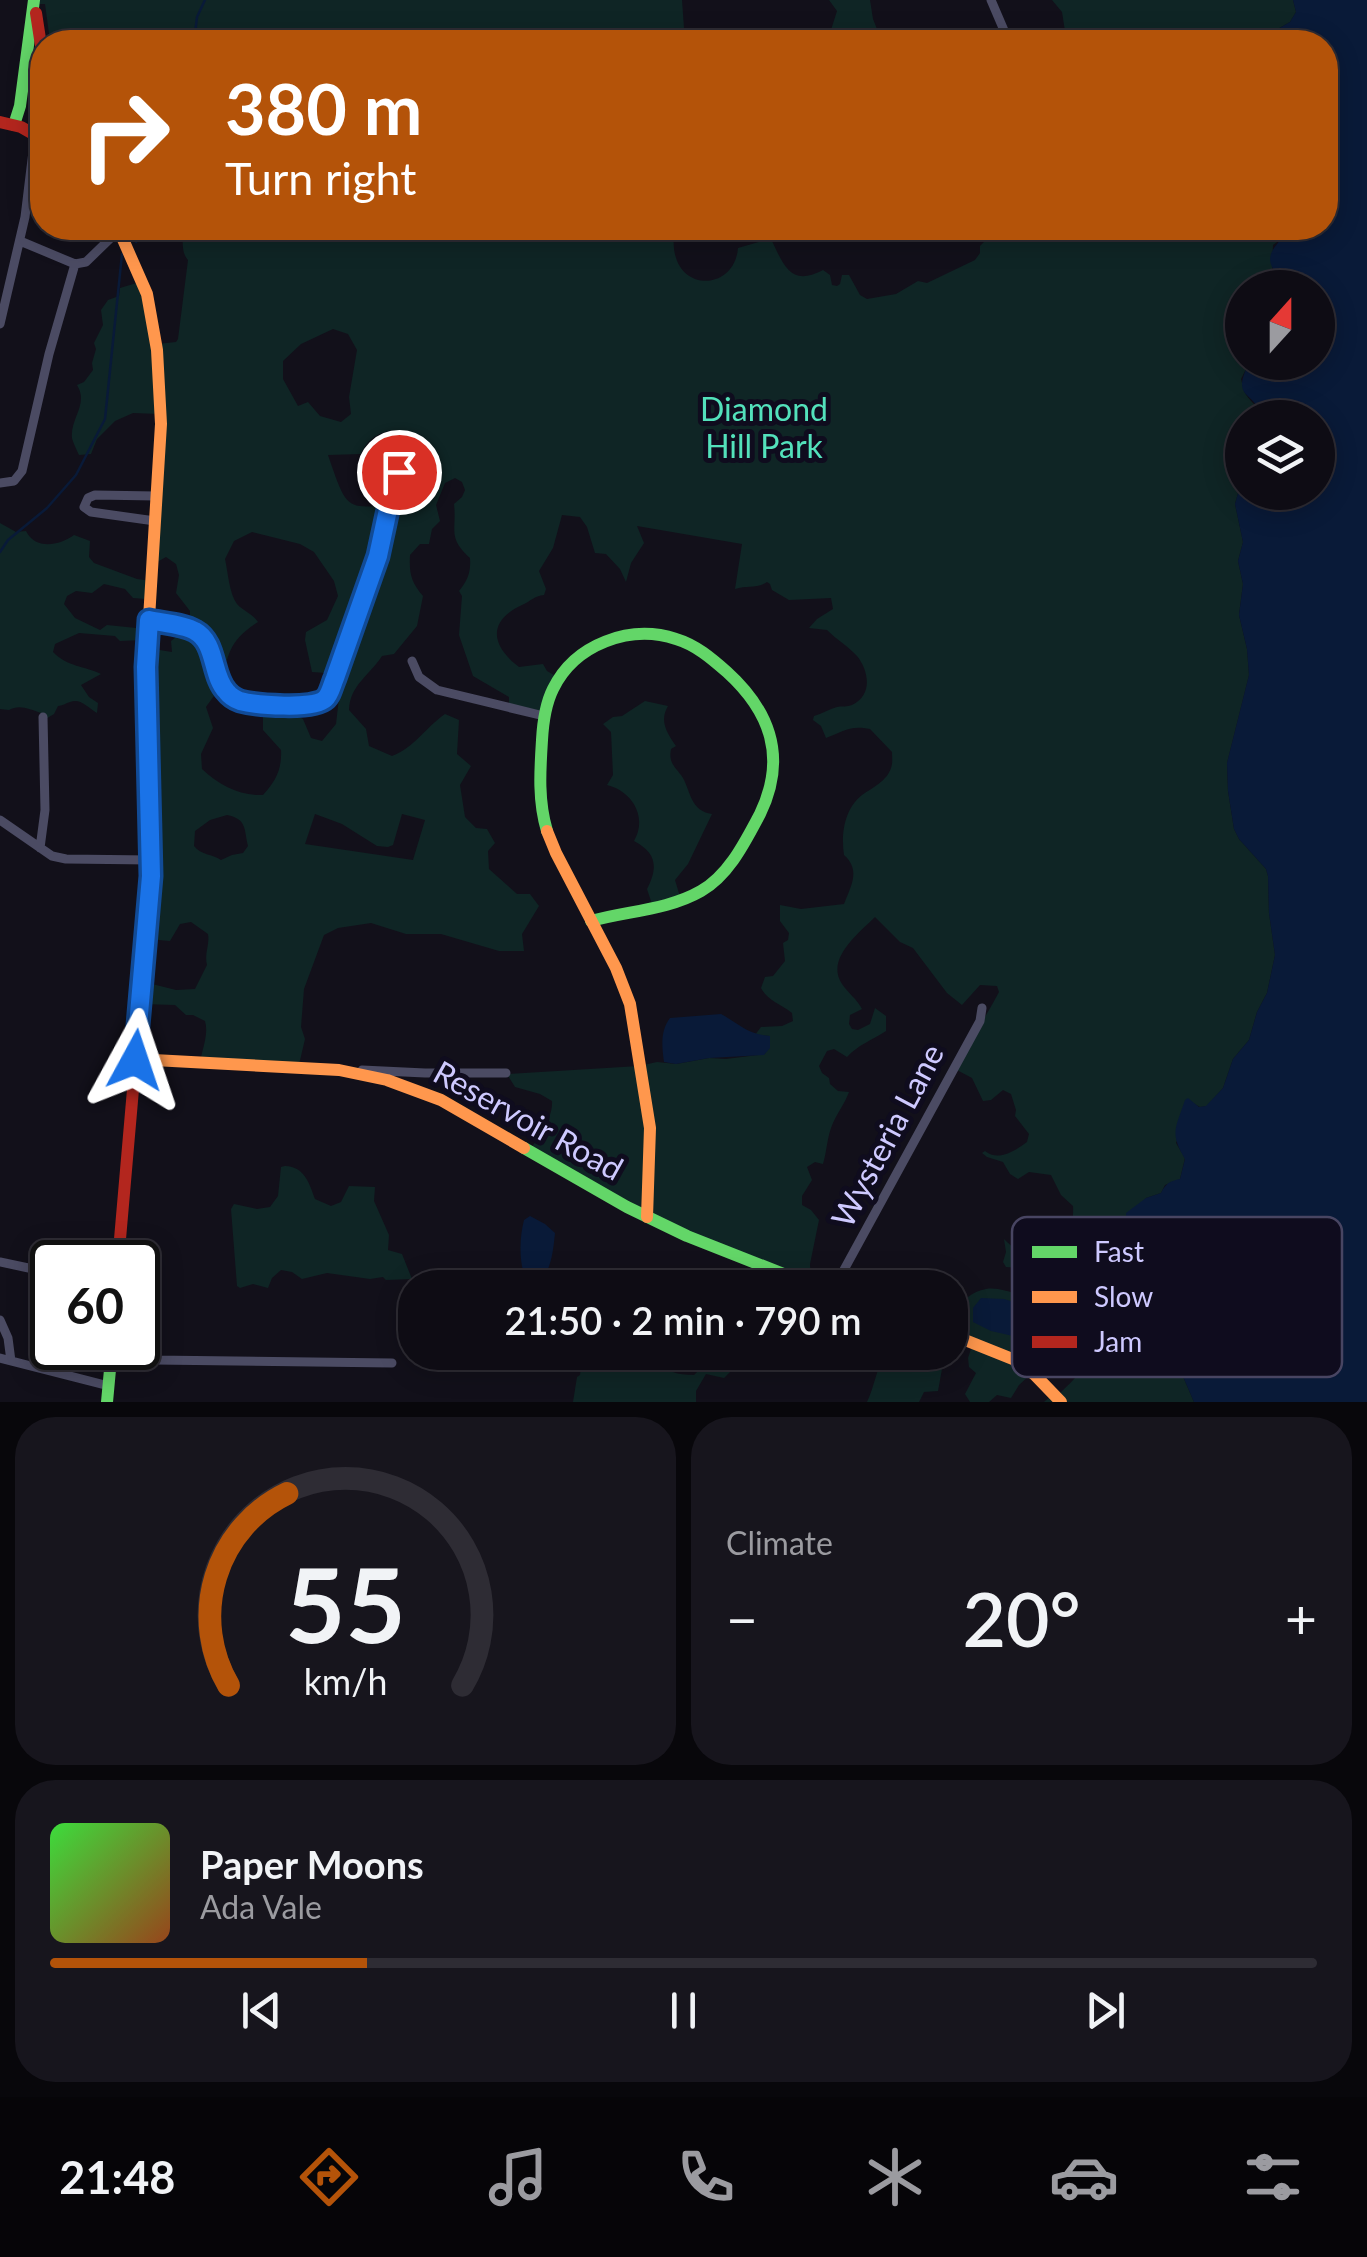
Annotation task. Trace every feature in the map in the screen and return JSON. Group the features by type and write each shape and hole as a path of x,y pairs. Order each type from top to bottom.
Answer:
{"street":[{"path":"34,0 39,30"},
{"path":"30,30 34,0"},
{"path":"991,0 1004,30"},
{"path":"7,124 20,106 30,30"},
{"path":"0,324 30,187"},
{"path":"20,240 75,264 86,262 107,240"},
{"path":"120,1240 149,911 146,682 161,424 157,350 147,294 124,240"},
{"path":"0,483 14,481 22,470 75,264"},
{"path":"149,620 194,630 203,637 214,658 220,684 240,701 316,704 327,698 378,556 399,472"},
{"path":"156,496 95,495 88,498 84,507 91,512 156,521"},
{"path":"591,920 696,894 733,861 769,792 774,764 771,736 760,710 735,678 702,651 676,638 661,634 618,636 579,656 559,678 546,704 539,797 550,841 622,980 632,1017 650,1128 648,1217"},
{"path":"412,661 419,676 437,690 544,716"},
{"path":"40,848 45,810 43,718"},
{"path":"0,820 52,856 150,860"},
{"name":"Wysteria Lane","path":"844,1270 980,1021 982,1008"},
{"name":"Reservoir Road","path":"135,1060 340,1070 388,1080 441,1100 686,1236 773,1270"},
{"path":"340,1070 506,1073"},
{"path":"0,1262 30,1268"},
{"path":"0,1320 8,1338 6,1360 108,1386"},
{"path":"968,1341 1012,1359"},
{"path":"160,1360 392,1363"},
{"path":"108,1402 110,1370"},
{"path":"1037,1377 1061,1402"}],"green space":[{"path":"35,0 682,0 684,28 49,30 45,4"},
{"path":"829,0 870,0 877,30 831,30 837,11"},
{"path":"1052,0 1293,0 1296,12 1290,22 1276,30 1065,30 1062,12"},
{"name":"Diamond Hill Park","path":"182,240 674,240 679,265 689,276 713,280 734,264 738,248 770,240 796,275 823,270 830,275 832,285 837,286 842,275 849,275 860,295 867,299 896,294 918,281 927,283 975,260 986,240 1280,240 1273,245 1272,270 1225,270 1225,380 1241,380 1251,400 1225,400 1225,510 1236,510 1243,542 1238,561 1243,584 1239,615 1249,675 1227,763 1228,791 1234,829 1266,869 1275,955 1267,993 1249,1040 1233,1059 1223,1088 1207,1106 1191,1102 1176,1143 1185,1158 1180,1179 1146,1198 1134,1217 1073,1217 1073,1206 1061,1195 1051,1175 1029,1172 1018,1179 1003,1162 982,1153 1006,1154 1027,1142 1029,1134 1015,1116 1011,1094 1003,1090 983,1101 972,1078 955,1069 999,992 997,986 980,985 962,1005 947,993 913,948 900,942 875,917 846,947 838,975 862,1009 850,1015 852,1029 870,1024 875,1008 886,1016 886,1031 847,1057 834,1049 827,1051 819,1066 838,1091 849,1092 831,1128 823,1164 815,1162 807,1167 812,1180 802,1196 802,1205 819,1220 810,1270 772,1270 731,1254 530,1150 548,1121 552,1101 515,1087 507,1074 657,1062 676,1064 765,1054 769,1036 755,1035 761,1027 793,1021 792,1013 761,988 765,977 773,976 785,961 783,943 789,933 780,921 780,905 801,909 844,904 853,872 844,855 845,823 856,801 889,773 892,752 870,729 851,729 826,738 813,720 814,716 859,701 866,689 864,669 857,656 827,630 809,628 833,609 831,598 789,600 772,590 767,582 735,589 742,544 637,526 644,543 631,563 626,582 606,554 595,553 580,517 562,515 553,548 539,571 546,589 544,595 511,611 498,626 497,634 503,651 519,667 543,664 559,678 543,717 509,710 509,697 473,676 459,635 459,591 468,576 470,558 454,533 454,504 465,490 455,478 445,483 436,505 440,521 432,529 429,544 420,544 410,555 412,577 423,596 417,626 394,654 382,656 361,681 349,710 366,729 369,746 392,756 445,714 459,720 457,754 471,766 460,785 465,817 476,828 487,829 495,843 488,851 489,869 517,894 530,894 539,906 522,934 524,951 499,951 441,934 406,934 371,923 338,928 324,935 304,989 301,1027 305,1039 298,1069 200,1063 205,1021 186,1015 175,1005 141,1004 144,982 176,990 195,989 207,965 208,942 208,934 191,922 180,924 170,941 147,939 148,918 158,903 150,895 150,843 157,837 150,830 147,648 172,652 171,641 190,626 190,611 176,593 176,564 166,557 152,565 159,414 133,413 115,421 97,439 91,454 79,455 72,439 81,398 77,385 93,370 94,343 103,325 101,310 108,300 119,296 120,288 140,282 157,344 176,342 188,260","holes":["333,329 348,334 357,350 349,397 351,414 341,422 320,416 308,402 298,406 283,379 283,361 301,344","392,430 410,434 423,447 424,470 407,504 361,506 346,499 328,455 361,454 377,435","252,532 300,544 314,552 334,581 338,596 327,620 306,632 305,640 312,672 326,673 340,689 336,724 322,741 311,738 303,719 290,712 274,717 263,713 263,730 281,750 281,757 277,774 263,795 246,794 215,780 202,769 201,754 213,728 206,707 217,691 235,643 258,622 237,604 225,559 234,541","315,814 342,824 377,846 388,847 393,845 402,814 425,820 413,860 305,844","227,815 244,826 248,846 243,853 221,860 194,846 195,831 210,820"]},
{"path":"0,523 16,532 26,531 41,544 55,544 74,535 90,541 89,557 94,563 151,581 146,599 133,598 125,589 104,584 92,593 76,591 67,596 64,604 75,618 100,630 107,625 146,629 142,640 120,641 115,636 79,633 55,644 53,652 59,657 101,674 81,685 98,703 97,713 74,701 58,706 44,720 41,713 21,707 0,709"},
{"path":"645,701 668,706 664,722 676,746 671,749 672,762 696,805 712,814 688,864 675,880 681,900 653,907 647,889 653,862 634,841 639,823 635,806 624,793 607,785 613,775 611,732 603,724"},
{"path":"281,1167 292,1167 302,1173 315,1199 331,1206 341,1202 349,1186 375,1187 374,1201 389,1235 388,1250 402,1254 408,1270 398,1270 398,1280 386,1280 327,1273 302,1279 281,1270 268,1288 253,1284 237,1286 231,1209 234,1204 257,1209 270,1207 278,1196"},
{"path":"1004,1239 1012,1246 1012,1267 1003,1262"},
{"path":"986,1289 1012,1293 1012,1377 1028,1377 1011,1398 997,1395 989,1402 970,1402 965,1394 976,1373 969,1367 968,1358 973,1343 968,1341 968,1297"},
{"path":"581,1370 668,1370 694,1375 699,1370 751,1370 731,1371 724,1378 706,1374 696,1391 696,1402 573,1402"},
{"path":"878,1370 942,1370 938,1391 924,1392 919,1402 867,1402"},
{"path":"1076,1377 1183,1377 1194,1402 1044,1402 1053,1394 1058,1395"}],"water":[{"path":"1293,0 1367,0 1367,1402 1194,1402 1183,1377 1342,1377 1342,1217 1126,1217 1126,1213 1180,1179 1185,1159 1176,1130 1185,1100 1206,1106 1223,1088 1233,1059 1249,1040 1267,993 1275,955 1266,869 1234,829 1228,791 1227,763 1249,675 1239,615 1243,584 1238,561 1243,542 1236,510 1335,510 1335,400 1252,400 1242,384 1243,380 1335,380 1335,270 1274,270 1270,260 1280,240 1338,240 1338,30 1276,30 1290,22 1296,12"},
{"path":"721,1014 749,1031 770,1036 770,1048 764,1055 664,1062 663,1034 670,1018"},
{"path":"530,1216 555,1233 547,1270 523,1270 524,1220"},
{"path":"981,1298 1012,1301 1012,1336 973,1322 973,1308"}],"waterway":[{"path":"195,30 205,0"},
{"path":"0,552 76,475 105,419 122,254"}],"traffic: fast":[{"path":"30,30 34,0"},
{"path":"14,125 30,30"},
{"path":"547,831 540,786 546,707 563,673 589,649 640,634 683,642 703,652 727,672 755,703 770,737 772,774 760,814 728,867 711,884 688,897 591,921"},
{"path":"524,1148 627,1207 773,1270"},
{"path":"107,1402 110,1370"}],"traffic: slow":[{"path":"123,240 147,294 157,350 161,424 146,667 151,876 138,1032"},
{"path":"547,831 630,1004 650,1128 647,1217"},
{"path":"135,1059 339,1070 387,1080 441,1100 524,1148"},
{"path":"968,1341 1012,1359"},
{"path":"1037,1377 1061,1402"}],"traffic: jam":[{"path":"36,13 39,30"},
{"path":"0,122 30,132"},
{"path":"120,1240 138,1032"}],"route":[{"path":"135,1060 151,876 146,667 149,620 194,630 203,637 214,658 220,684 240,701 294,705 316,704 327,698 378,556 399,472"}]}
